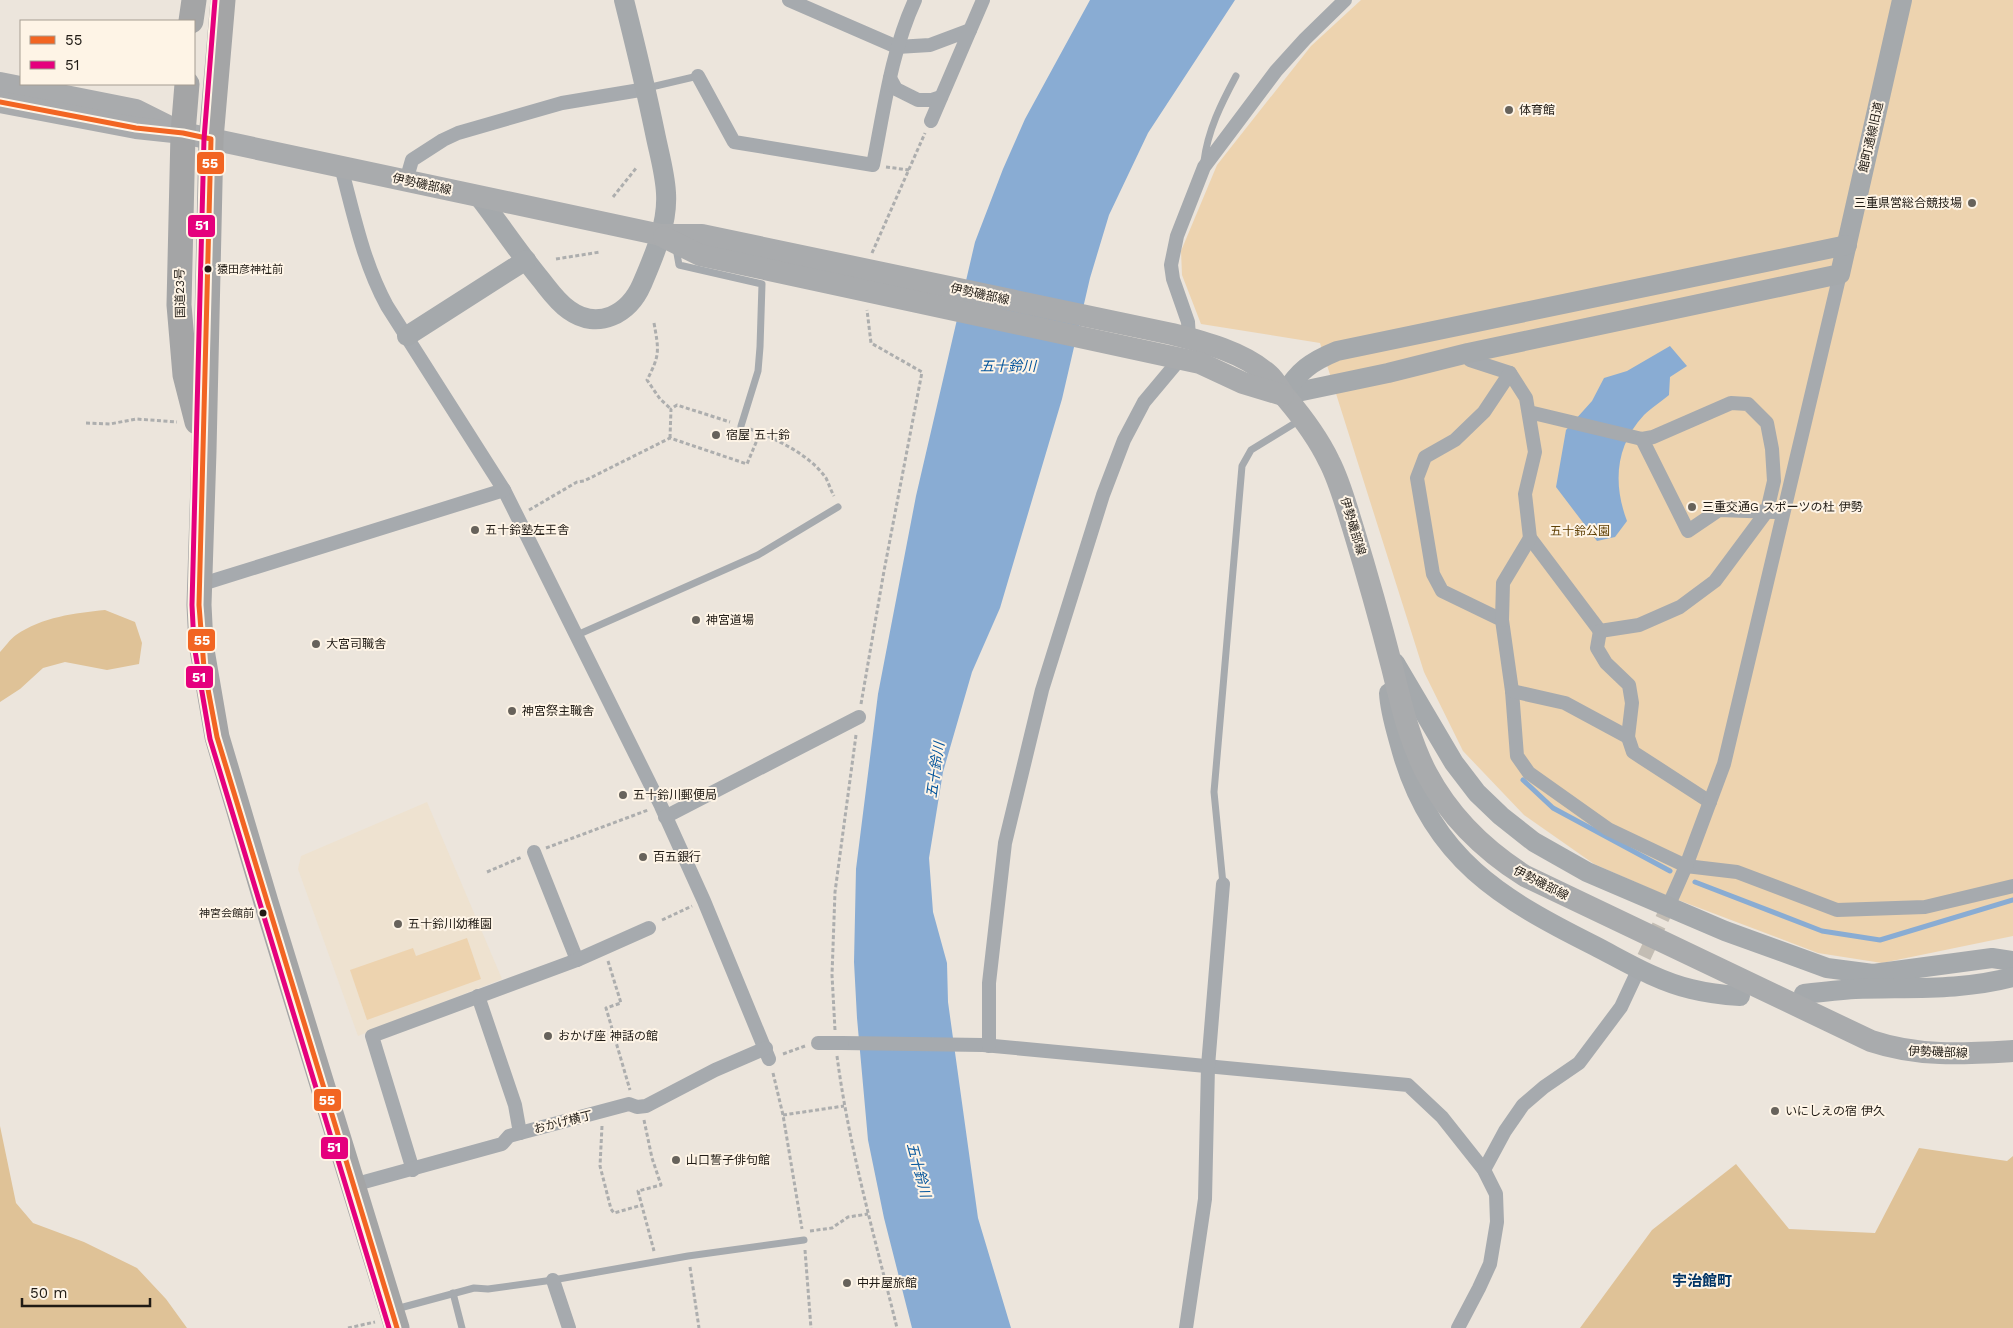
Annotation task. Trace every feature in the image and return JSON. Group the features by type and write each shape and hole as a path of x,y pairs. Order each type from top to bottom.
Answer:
{"highway":[{"path":"191,20 194,0"},
{"name":"国道23号","path":"223,0 211,139 199,585 201,644 217,736 394,1319"},
{"name":"国道23号","path":"186,85 179,305 185,376 204,452"}],"main road":[{"name":"伊勢磯部線","path":"0,83 136,110 183,133"},
{"name":"伊勢磯部線","path":"0,102 136,128 183,133 479,197 668,239 700,255 761,270 872,281 1176,346 1200,363 1243,383 1283,394 1303,418 1329,460 1341,489 1364,562 1405,719 1426,773 1458,821 1504,863 1525,876 1871,1041 1892,1048 1914,1052 1949,1054 2013,1050"}],"street":[{"path":"479,197 559,302 570,311 580,316 603,318 615,316 633,301 647,273 668,239 665,217 666,194 646,89 624,0"},
{"path":"789,0 897,47 930,45 970,30"},
{"path":"698,76 734,142 872,165 897,47 905,20 914,0"},
{"path":"931,121 983,0"},
{"path":"986,1046 989,983 1005,843 1042,690 1103,495 1124,440 1188,322 1173,279 1171,265 1177,236 1204,166 1276,71 1305,39 1346,0"},
{"name":"館町通線旧道","path":"1840,274 1902,0"},
{"path":"890,78 896,89 918,100 932,100 941,97"},
{"path":"406,181 412,160 443,140 458,133 562,104 646,89"},
{"path":"341,167 369,269 387,306 504,490 663,812 704,901 768,1053"},
{"path":"1283,394 1305,367 1337,351 1847,245"},
{"path":"407,336 526,260"},
{"path":"1283,394 1388,373 1468,353 1840,274 1724,764 1686,866 1671,900"},
{"path":"1468,353 1470,360 1510,373 1526,398 1535,452 1525,494 1530,538 1600,631 1597,648 1606,663 1628,685 1632,703 1628,737 1633,752 1710,802"},
{"path":"1502,620 1442,591 1434,574 1417,478 1425,457 1455,440 1484,412 1510,373"},
{"path":"1529,412 1642,439 1653,437 1731,403 1748,404 1767,423 1772,449 1774,480 1767,511 1715,582 1680,607 1639,625 1600,631"},
{"path":"1642,439 1688,531 1718,510 1785,512"},
{"path":"199,585 504,490"},
{"path":"1530,538 1504,583 1502,620 1512,691 1518,756 1529,773 1608,829 1686,866 1737,872 1837,910 1925,907 2013,886"},
{"path":"1387,649 1454,763 1477,793 1501,816 1534,842 1587,872 1725,931 1826,968 1873,974 1992,958 2013,961"},
{"path":"1387,649 1389,699 1408,771 1420,802 1435,828 1475,872 1497,890 1523,907 1572,935 1668,982 1714,994 1740,996"},
{"path":"1512,691 1565,703 1628,737"},
{"path":"663,812 859,717"},
{"path":"534,852 576,960"},
{"path":"1186,1328 1205,1198 1208,1066 1223,884"},
{"path":"412,1170 372,1036 576,960 649,928"},
{"path":"1804,994 1854,989 1949,986 1999,980 2013,976"},
{"path":"1484,1170 1505,1131 1523,1105 1544,1087 1579,1063 1621,1007 1635,977"},
{"path":"478,996 515,1105 520,1133"},
{"path":"818,1043 986,1046 1408,1085 1442,1116 1484,1170 1496,1194 1496,1230 1490,1264 1458,1328"},
{"name":"おかげ横丁","path":"353,1185 502,1144 509,1136 520,1133 629,1104 637,1107 646,1106 715,1070 768,1053"},
{"path":"553,1280 569,1328"}],"lane":[{"path":"646,89 698,76"},
{"path":"1204,166 1206,143 1216,115 1236,76"},
{"path":"668,239 678,264 762,284 758,370 741,426"},
{"path":"1223,884 1214,792 1242,466 1251,450 1303,418"},
{"path":"577,635 758,554 838,507"},
{"path":"394,1319 453,1293 474,1288 488,1289 553,1280 688,1256 804,1240"},
{"path":"453,1293 462,1328"}],"path":[{"path":"897,1328 868,1214 844,1106 832,975 835,892 859,717 884,571 922,372 871,343 872,281 909,170 931,121"},
{"path":"872,165 909,170"},
{"path":"613,197 637,167"},
{"path":"556,259 600,252"},
{"path":"654,323 659,350 657,361 647,380 660,399 671,409 670,438"},
{"path":"671,409 677,405 741,426 785,444 817,468 826,479 838,507"},
{"path":"86,423 110,424 136,419 174,421 179,423"},
{"path":"517,516 577,482 584,481 670,438 747,464 760,433"},
{"path":"487,872 534,852 663,812"},
{"path":"649,928 651,925 704,901"},
{"path":"604,948 622,1003 606,1008 633,1100 642,1113 652,1158 661,1185 638,1192 656,1262"},
{"path":"818,1043 768,1053 783,1115 803,1232 832,1228 848,1217 868,1214"},
{"path":"783,1115 844,1106"},
{"path":"600,1113 602,1126 600,1166 611,1209 614,1213 642,1205"},
{"path":"804,1240 811,1328"},
{"path":"688,1256 699,1328"},
{"path":"348,1328 394,1319"}],"shaded area":[{"path":"105,610 135,622 142,643 139,664 107,670 65,662 43,668 20,689 0,702 0,652 14,637 26,629 48,620 71,614"},
{"name":"五十鈴川幼稚園","path":"427,802 502,979 358,1036 298,869 301,856"},
{"path":"0,1126 16,1203 33,1223 84,1242 137,1268 166,1299 187,1328 0,1328"},
{"path":"1919,1148 2007,1161 2013,1156 2013,1328 1580,1328 1652,1230 1736,1164 1789,1229 1875,1233"}],"green space":[{"name":"三重交通G スポーツの杜 伊勢","path":"1361,0 2013,0 2013,936 1882,963 1818,953 1665,895 1594,864 1524,815 1463,751 1424,672 1320,343 1201,324 1182,275 1181,251 1217,165 1311,46"},
{"path":"467,938 481,979 367,1020 350,970 413,948 416,956"}],"water":[{"name":"五十鈴川","path":"1090,0 1235,0 1148,133 1109,215 1090,278 1062,399 1000,608 972,672 943,772 929,858 933,912 947,963 948,1002 978,1218 1011,1328 912,1328 884,1218 868,1140 857,1018 854,962 856,869 878,694 916,496 975,242 1003,169 1025,119"},
{"path":"1670,346 1687,366 1670,377 1669,395 1644,415 1627,439 1619,466 1619,479 1620,493 1627,521 1615,537 1597,541 1556,487 1566,430 1592,401 1604,378 1627,371"}],"waterway":[{"path":"1523,780 1553,808 1670,871"},
{"path":"1695,882 1822,931 1880,940 2013,900"}],"tunnel":[{"path":"1635,976 1671,900"}],"transit line":[{"name":"51","path":"215,0 204,139 192,605 194,645 210,739 389,1328"},
{"name":"55","path":"0,102 136,128 183,133 211,139 199,605 204,668 217,737 397,1328"}],"place":[{"name":"体育館","path":"1509,110"},
{"name":"三重県営総合競技場","path":"1972,203"},
{"name":"猿田彦神社前","path":"208,269"},
{"name":"宿屋 五十鈴","path":"716,435"},
{"name":"三重交通G スポーツの杜 伊勢","path":"1692,507"},
{"name":"五十鈴塾左王舎","path":"475,530"},
{"name":"神宮道場","path":"696,620"},
{"name":"大宮司職舎","path":"316,644"},
{"name":"神宮祭主職舎","path":"512,711"},
{"name":"五十鈴川郵便局","path":"623,795"},
{"name":"百五銀行","path":"643,857"},
{"name":"神宮会館前","path":"263,913"},
{"name":"五十鈴川幼稚園","path":"398,924"},
{"name":"おかげ座 神話の館","path":"548,1036"},
{"name":"いにしえの宿 伊久","path":"1775,1111"},
{"name":"山口誓子俳句館","path":"676,1160"},
{"name":"中井屋旅館","path":"847,1283"}],"district":[{"name":"宇治館町","path":"1702,1281"}],"park label":[{"name":"五十鈴公園","path":"1580,531"}]}
